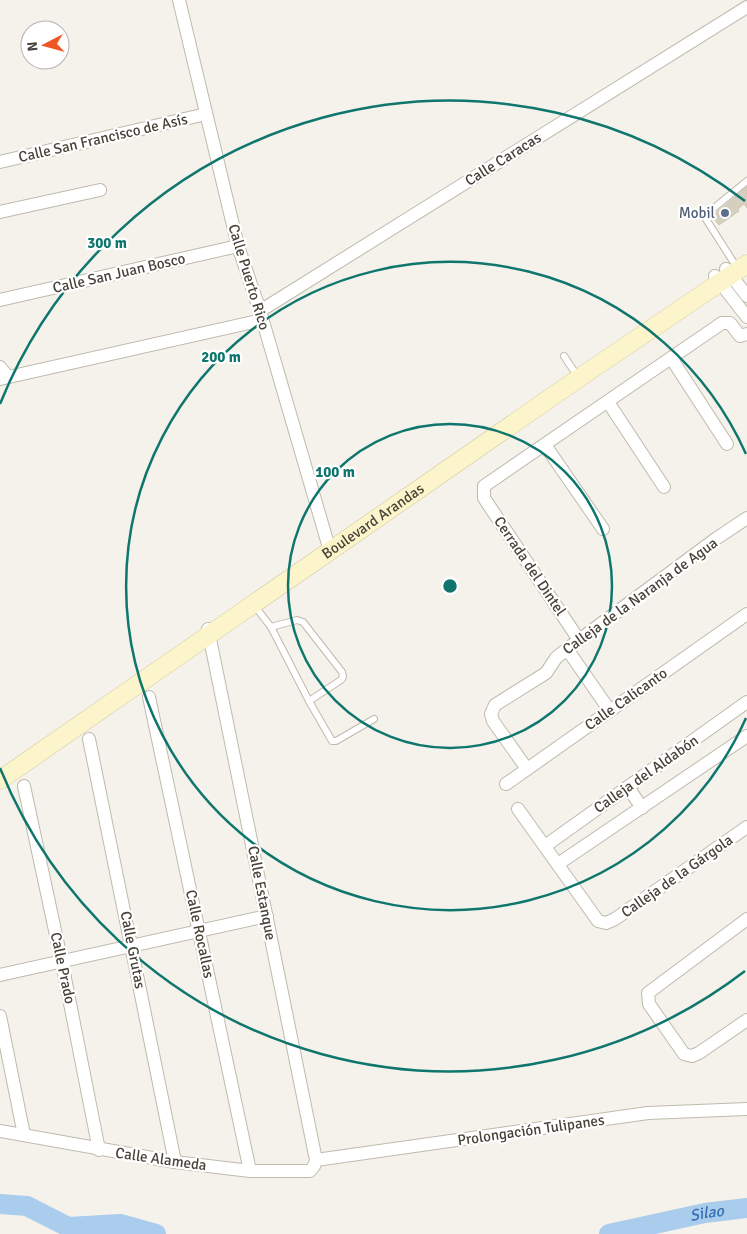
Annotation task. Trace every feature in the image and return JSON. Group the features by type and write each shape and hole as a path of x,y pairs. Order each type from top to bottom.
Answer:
{"main road":[{"name":"Boulevard Arandas","path":"0,767 208,630 731,269"},
{"name":"Boulevard Arandas","path":"0,780 208,630 253,604 329,547"}],"street":[{"name":"Calle Puerto Rico","path":"179,0 238,246 261,315 329,547"},
{"path":"746,0 747,6"},
{"name":"Calle Caracas","path":"3,374 261,315 747,6"},
{"name":"Calle San Francisco de Asís","path":"0,162 206,114"},
{"path":"0,212 100,190"},
{"name":"Calle San Juan Bosco","path":"0,300 238,246"},
{"path":"731,269 747,296"},
{"path":"731,269 747,317"},
{"path":"603,529 544,445 722,323 730,323 740,336 747,334"},
{"path":"671,358 728,444"},
{"path":"608,402 664,487"},
{"name":"Cerrada del Dintel","path":"544,445 484,486 484,498 579,640"},
{"name":"Calleja de la Naranja de Agua","path":"527,769 493,721 491,714 495,705 546,673 556,658 567,649 747,518"},
{"name":"Calle Calicanto","path":"506,784 747,614"},
{"name":"Calle Estanque","path":"208,630 316,1160"},
{"path":"567,649 610,710"},
{"name":"Calle Rocallas","path":"149,697 250,1171"},
{"name":"Calleja del Aldabón","path":"545,846 747,702"},
{"name":"Calleja del Aldabón","path":"558,864 747,736"},
{"name":"Calle Grutas","path":"89,739 133,947 175,1162"},
{"name":"Calle Prado","path":"24,786 99,1150"},
{"path":"628,787 642,808"},
{"path":"518,809 558,864"},
{"name":"Calleja de la Gárgola","path":"558,864 598,921 606,923 615,919 747,827"},
{"path":"0,975 62,963 267,916"},
{"path":"747,919 648,993 649,1004 684,1054 692,1056 699,1053 747,1020"},
{"path":"0,1016 24,1135"},
{"name":"Prolongación Tulipanes","path":"316,1160 648,1113 747,1109"},
{"name":"Calle Alameda","path":"0,1131 99,1150 250,1171 310,1171 316,1160"}],"lane":[{"path":"731,269 704,216 747,181"},
{"path":"564,356 577,376"},
{"path":"253,604 271,627 332,741 336,741 374,719"},
{"path":"271,627 297,620 303,622 342,672 343,677 341,680 309,701"}],"building":[{"name":"Mobil","path":"747,187 747,208 744,204 738,209 739,211 719,225 712,216"}],"waterway":[{"name":"Silao","path":"0,1204 27,1206 68,1227 120,1224 156,1234"},
{"name":"Silao","path":"609,1234 705,1213 747,1208"}],"place":[{"name":"Mobil","path":"725,213"}]}
